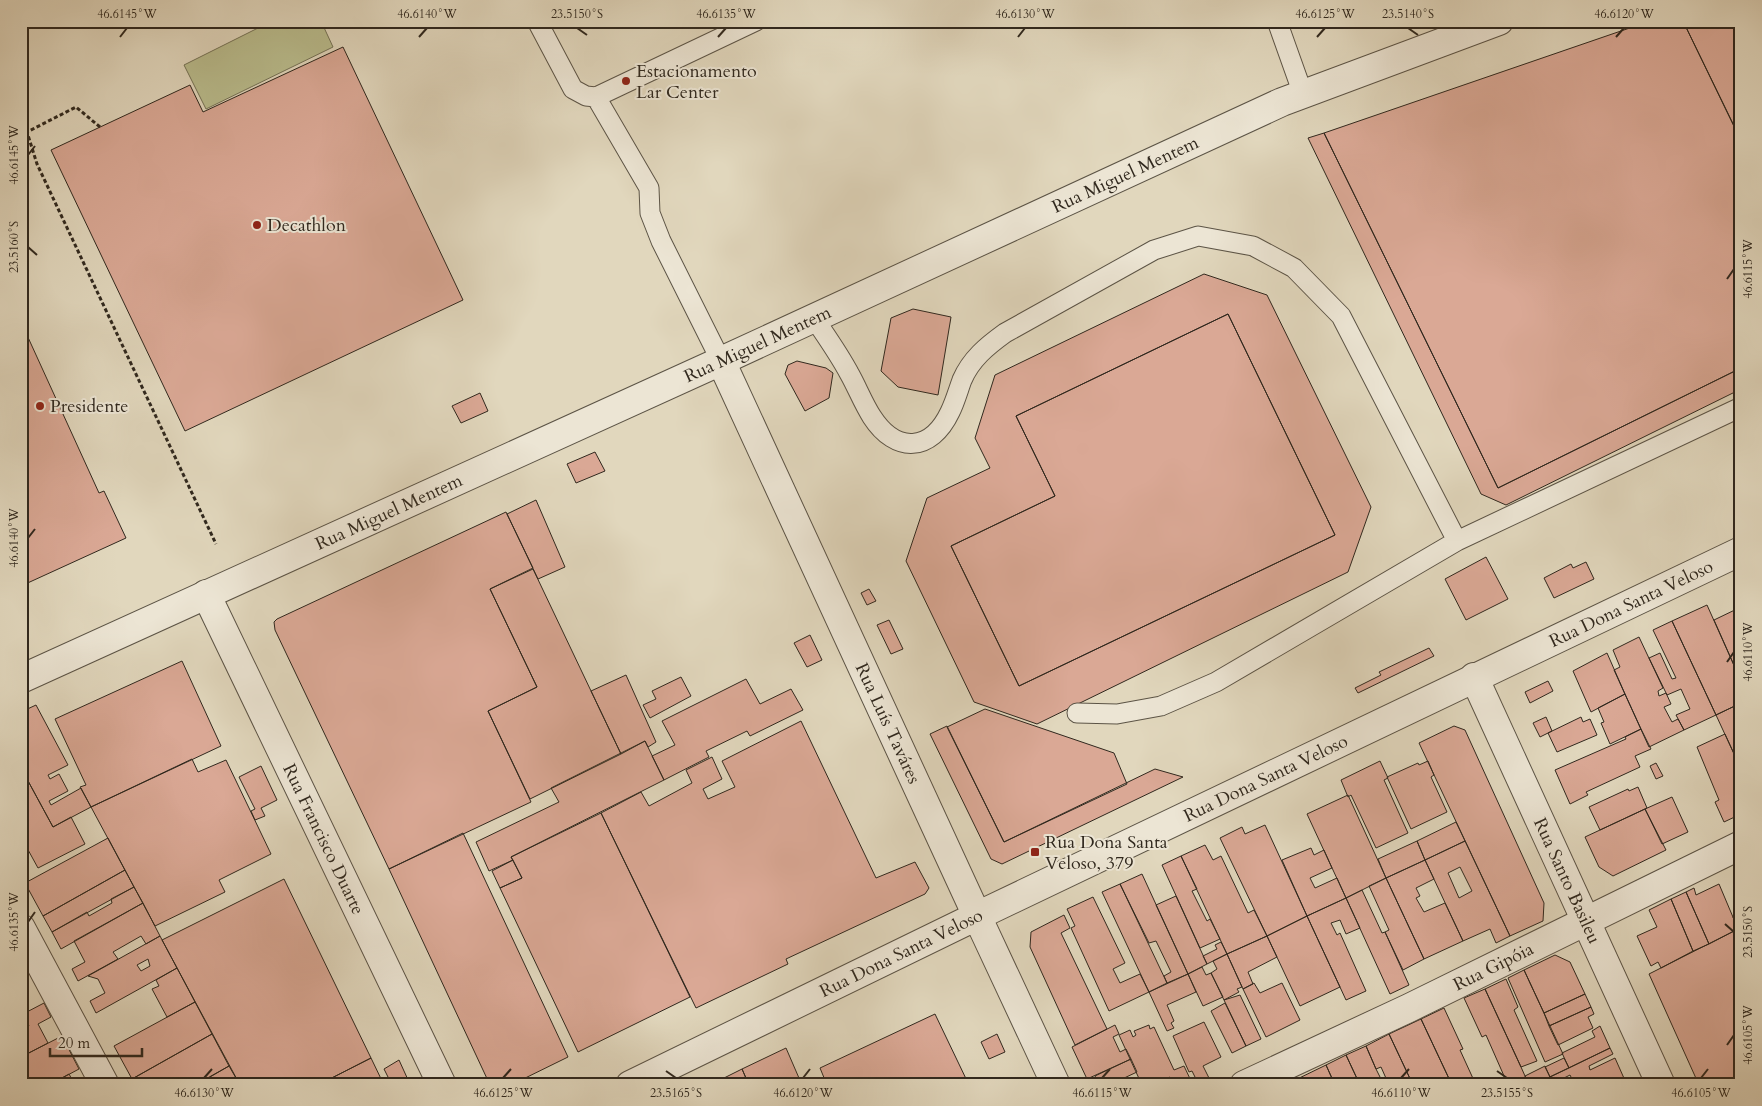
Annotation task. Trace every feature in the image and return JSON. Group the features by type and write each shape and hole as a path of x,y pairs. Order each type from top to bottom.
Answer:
{"street":[{"name":"Rua Miguel Mentem","path":"21,679 721,362 1303,94 1498,21"},
{"name":"Rua Luís Taváres","path":"721,362 1056,1085"},
{"name":"Rua Dona Santa Veloso","path":"630,1085 977,916 1741,550"},
{"name":"Rua Francisco Duarte","path":"206,594 442,1085"},
{"name":"Rua Santo Basileu","path":"1474,677 1661,1085"},
{"name":"Rua Gipóia","path":"1244,1085 1409,1008 1584,920 1741,845"},
{"path":"21,928 105,1085"}],"lane":[{"path":"537,21 573,89 586,96 596,97 756,21"},
{"path":"1277,21 1303,94"},
{"path":"596,97 649,188 650,213 661,241 721,362"},
{"path":"814,318 850,373 871,417 884,433 901,443 915,444 928,440 940,429 950,412 963,378 974,360 986,347 1005,333 1154,250 1198,236 1253,246 1294,268 1341,316 1457,541"},
{"path":"1077,713 1116,714 1161,706 1216,682 1457,541 1741,407"}],"path":[{"path":"100,128 76,107 27,132 37,164 216,544"}],"green space":[{"path":"272,21 321,21 333,47 206,109 184,65"}],"building":[{"path":"1650,21 1683,21 1741,140 1741,368 1498,488 1324,133"},
{"path":"1683,21 1741,21 1741,141"},
{"name":"Decathlon","path":"343,47 463,300 185,431 51,150 190,85 203,112"},
{"path":"1324,133 1498,488 1741,368 1741,389 1506,505 1481,494 1308,138"},
{"path":"1204,274 1267,295 1371,507 1348,572 1037,724 974,702 906,561 927,498 990,468 975,438 995,375","holes":["1228,314 1335,535 1019,686 951,546 1055,496 1016,416"]},
{"path":"913,309 951,317 938,395 898,387 881,371 891,318"},
{"path":"1228,314 1335,535 1019,686 951,546 1055,496 1016,416"},
{"name":"Presidente","path":"21,322 99,493 104,491 126,538 21,586"},
{"path":"797,361 826,368 833,373 829,398 805,411 785,374 788,365"},
{"path":"480,393 488,411 461,423 452,406"},
{"path":"595,452 605,471 576,483 567,464"},
{"path":"536,500 565,567 538,579 507,514"},
{"path":"506,512 533,568 490,589 537,687 488,711 531,802 389,869 275,630 274,622"},
{"path":"1486,557 1508,599 1466,620 1445,579"},
{"path":"1586,562 1594,579 1554,598 1544,578 1571,564 1573,568"},
{"path":"533,569 621,754 530,799 488,711 537,687 490,589"},
{"path":"869,589 876,601 867,605 861,593"},
{"path":"1707,605 1741,681 1741,703 1716,715 1672,621"},
{"path":"1741,607 1741,681 1714,620"},
{"path":"889,620 903,649 891,654 877,625"},
{"path":"1672,621 1716,715 1684,730 1676,715 1690,709 1681,689 1667,695 1649,658 1660,653 1672,679 1676,678 1653,630"},
{"path":"810,635 822,660 807,667 794,643"},
{"path":"1639,637 1663,688 1658,691 1659,696 1666,693 1671,704 1664,707 1672,722 1678,719 1684,730 1649,747 1614,670 1620,667 1613,650"},
{"path":"1429,648 1434,656 1358,693 1355,688 1381,675 1379,672"},
{"path":"1607,653 1625,694 1591,712 1573,671"},
{"path":"182,661 221,746 91,807 80,787 86,785 55,719"},
{"path":"626,675 656,742 648,747 645,741 621,754 591,691"},
{"path":"681,677 691,696 650,718 643,705 656,699 652,691"},
{"path":"746,679 760,704 791,689 803,710 750,736 747,731 706,751 709,757 664,780 652,756 675,745 662,721"},
{"path":"1548,681 1553,691 1530,703 1525,692"},
{"path":"1625,694 1641,729 1610,744 1601,723 1604,722 1598,708"},
{"path":"1741,703 1741,769 1716,715"},
{"path":"36,705 68,765 48,775 50,779 59,774 68,791 49,801 51,805 81,788 91,807 53,827 21,768 21,712"},
{"path":"985,709 1114,753 1127,784 1004,842 947,727"},
{"path":"1546,717 1552,731 1540,737 1533,723"},
{"path":"1581,717 1583,722 1590,719 1597,735 1557,752 1548,733"},
{"path":"801,721 876,878 915,862 929,888 925,894 786,959 788,964 696,1008 601,813 641,792 649,806 692,783 686,770 712,757 722,779 703,789 708,799 735,787 722,761"},
{"path":"947,726 1004,842 1155,769 1183,777 1002,864 991,859 930,734"},
{"path":"1454,726 1465,730 1544,903 1543,921 1510,936 1419,743"},
{"path":"1641,729 1651,749 1635,756 1640,767 1586,792 1588,795 1570,804 1555,770 1626,739 1625,737"},
{"path":"1725,734 1741,769 1741,814 1724,822 1715,802 1719,800 1697,747"},
{"path":"645,741 664,780 511,857 513,860 489,871 476,842 559,802 551,788"},
{"path":"192,759 198,772 226,760 271,854 219,880 225,892 155,926 91,807"},
{"path":"1380,761 1388,778 1384,780 1408,833 1376,848 1351,795 1348,797 1341,780"},
{"path":"1428,761 1434,775 1431,777 1447,812 1411,829 1387,777 1418,763 1419,765"},
{"path":"1656,763 1663,776 1656,779 1650,766"},
{"path":"261,766 277,800 261,808 265,816 255,820 251,811 255,809 239,777"},
{"path":"21,768 53,827 71,817 85,844 38,868 21,837"},
{"path":"1638,787 1647,808 1600,830 1589,807 1628,789 1629,791"},
{"path":"1348,795 1386,878 1346,898 1307,814"},
{"path":"1672,797 1688,832 1662,844 1645,809"},
{"path":"1645,809 1666,850 1613,876 1599,867 1585,837"},
{"path":"601,813 690,997 578,1052 500,888 522,878 511,857"},
{"path":"1456,822 1465,841 1425,860 1417,841"},
{"path":"1265,825 1307,916 1267,936 1220,838 1242,827 1245,834"},
{"path":"463,833 568,1057 511,1085 490,1085 389,869"},
{"path":"108,838 125,870 43,916 25,883"},
{"path":"1417,841 1425,860 1386,878 1378,859"},
{"path":"1465,841 1510,936 1496,943 1490,929 1463,941 1425,860","holes":["1460,867 1472,891 1459,898 1448,873"]},
{"path":"1205,845 1213,860 1221,856 1248,913 1254,910 1267,936 1227,954 1181,856"},
{"path":"1311,848 1314,855 1324,850 1332,868 1310,878 1315,888 1337,878 1346,898 1307,916 1282,860"},
{"path":"1181,856 1197,889 1192,891 1207,921 1210,919 1220,939 1200,948 1162,865"},
{"path":"513,860 522,878 500,888 492,871"},
{"path":"1425,860 1434,879 1416,888 1420,896 1416,898 1424,912 1445,903 1463,941 1424,959 1386,878"},
{"path":"125,870 134,887 52,932 43,916"},
{"path":"1142,874 1188,974 1167,983 1164,976 1171,972 1156,941 1149,943 1120,884"},
{"path":"1386,878 1424,959 1403,970 1385,932 1389,930 1369,886"},
{"path":"284,879 371,1058 318,1085 240,1085 162,940"},
{"path":"1120,884 1167,983 1149,992 1102,892"},
{"path":"1719,884 1738,929 1709,944 1686,892 1694,888 1696,895"},
{"path":"134,887 143,903 61,949 52,932 87,912 89,916 112,903 111,899"},
{"path":"1362,890 1382,933 1385,932 1409,985 1390,994 1346,898"},
{"path":"1686,892 1709,944 1693,951 1671,899"},
{"path":"1176,896 1207,964 1188,974 1156,905"},
{"path":"1093,897 1125,963 1113,969 1120,983 1140,974 1149,992 1109,1011 1071,928 1075,926 1067,909"},
{"path":"1346,898 1360,928 1346,934 1340,920 1331,923 1337,935 1340,933 1366,991 1346,1000 1307,916"},
{"path":"1671,899 1693,951 1661,968 1658,962 1651,966 1637,936 1657,927 1649,910"},
{"path":"143,903 160,936 146,944 141,936 113,952 118,959 78,981 72,969 85,962 74,941"},
{"path":"1741,914 1741,934 1733,917"},
{"path":"1064,915 1070,928 1061,933 1107,1029 1075,1045 1030,947 1031,932"},
{"path":"1307,916 1340,987 1300,1006 1267,936"},
{"path":"1738,929 1741,934 1741,1082 1735,1085 1699,1085 1649,974"},
{"path":"160,936 177,968 96,1013 90,1001 105,993 98,979 88,976","holes":["148,959 150,966 141,971 137,965"]},
{"path":"1267,936 1277,957 1248,972 1253,984 1243,989 1227,954"},
{"path":"1221,942 1227,954 1207,964 1203,956 1217,949 1215,945"},
{"path":"1227,954 1242,987 1237,989 1239,992 1224,1000 1211,973 1217,969 1213,961"},
{"path":"1555,955 1570,962 1585,994 1544,1013 1524,970"},
{"path":"1202,967 1206,975 1211,973 1223,997 1203,1006 1188,974"},
{"path":"177,968 195,1002 167,1017 152,989 159,986 156,980"},
{"path":"1524,970 1563,1054 1545,1062 1508,978"},
{"path":"1188,974 1196,992 1167,1005 1174,1021 1171,1023 1174,1028 1167,1031 1149,992"},
{"path":"1506,979 1518,1007 1514,1010 1537,1061 1521,1067 1485,989"},
{"path":"1254,983 1260,993 1282,983 1300,1020 1266,1037 1243,989"},
{"path":"1485,989 1529,1085 1508,1085 1486,1035 1482,1037 1464,998"},
{"path":"1585,994 1591,1007 1549,1026 1544,1013"},
{"path":"1240,995 1261,1039 1246,1046 1224,1000"},
{"path":"21,999 28,1012 21,1015"},
{"path":"195,1002 212,1034 132,1079 114,1046"},
{"path":"44,1003 51,1017 38,1024 48,1043 21,1057 21,1029 29,1026 23,1014"},
{"path":"1225,1003 1246,1046 1232,1053 1211,1011"},
{"path":"1591,1007 1594,1014 1588,1017 1593,1028 1558,1045 1549,1026"},
{"path":"1444,1008 1463,1049 1460,1050 1476,1085 1452,1085 1421,1019"},
{"path":"935,1014 969,1085 827,1085 820,1068"},
{"path":"1421,1019 1452,1085 1413,1085 1389,1034"},
{"path":"1204,1022 1221,1057 1203,1066 1210,1080 1199,1085 1192,1071 1189,1072 1173,1036"},
{"path":"1115,1025 1119,1034 1113,1037 1120,1052 1126,1049 1131,1059 1087,1079 1072,1047"},
{"path":"1149,1025 1150,1029 1154,1027 1174,1070 1184,1066 1193,1085 1174,1085 1170,1077 1162,1081 1164,1085 1142,1085 1119,1035 1130,1030 1133,1037 1136,1035 1134,1031"},
{"path":"1600,1026 1610,1048 1569,1068 1562,1053 1595,1037 1592,1031"},
{"path":"212,1034 229,1066 195,1085 134,1085 132,1079"},
{"path":"997,1034 1005,1052 989,1059 981,1042"},
{"path":"1389,1034 1413,1085 1389,1085 1381,1067 1376,1069 1366,1046"},
{"path":"62,1036 79,1069 49,1085 21,1085 21,1057"},
{"path":"1366,1046 1384,1085 1360,1085 1346,1055"},
{"path":"786,1048 802,1085 749,1085 742,1069"},
{"path":"1610,1048 1613,1054 1589,1066 1590,1070 1615,1058 1627,1085 1560,1085 1572,1079 1570,1075 1550,1085 1533,1085"},
{"path":"1346,1055 1360,1085 1335,1085 1326,1065"},
{"path":"371,1058 384,1085 318,1085"},
{"path":"1564,1058 1569,1068 1550,1077 1545,1067"},
{"path":"1131,1059 1137,1072 1122,1079 1125,1085 1099,1085 1095,1076"},
{"path":"399,1060 411,1085 392,1085 384,1069"},
{"path":"1326,1065 1335,1085 1287,1084"},
{"path":"229,1066 240,1085 214,1085 210,1077"},
{"path":"1545,1066 1550,1077 1529,1085 1525,1076"},
{"path":"742,1069 749,1085 710,1085"},
{"path":"69,1074 75,1085 49,1085"},
{"path":"1140,1079 1142,1085 1127,1085"}],"place":[{"name":"Estacionamento Lar Center","path":"626,81"},
{"name":"Decathlon","path":"257,225"},
{"name":"Presidente","path":"40,406"},
{"name":"Rua Dona Santa Veloso, 379","path":"1035,852"}]}
